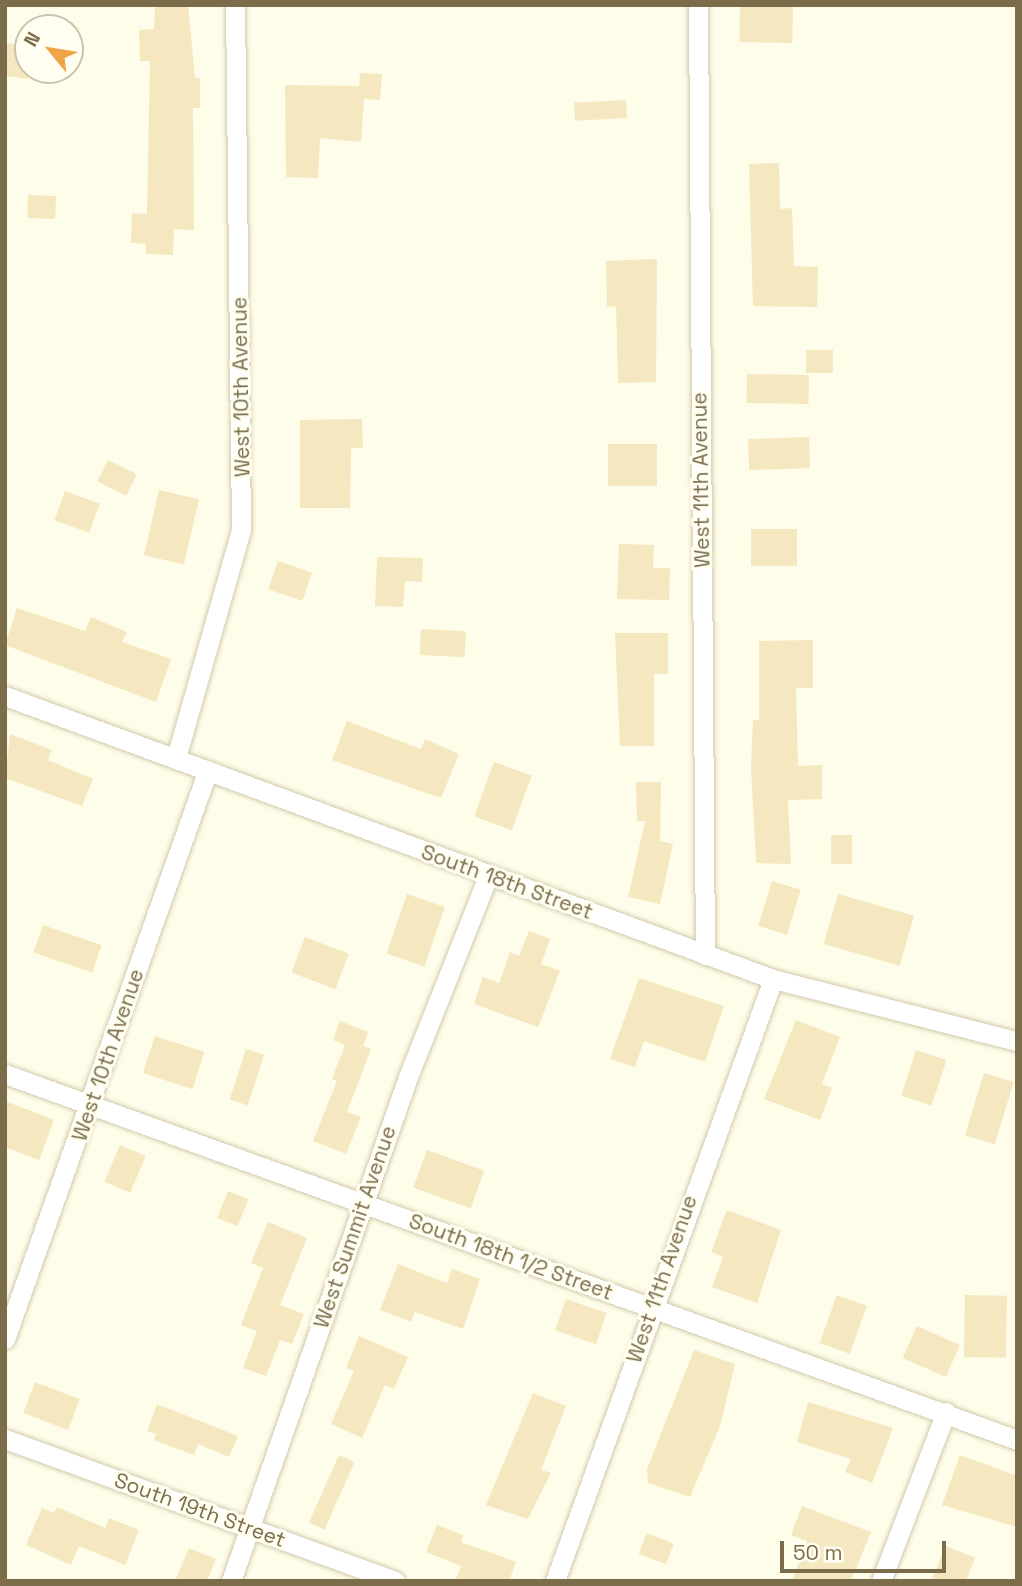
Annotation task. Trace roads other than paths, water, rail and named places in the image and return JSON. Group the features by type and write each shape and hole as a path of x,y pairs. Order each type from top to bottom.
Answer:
{"street":[{"name":"West 10th Avenue","path":"176,758 241,530 235,5"},
{"name":"West 11th Avenue","path":"698,5 705,955"},
{"name":"South 18th Street","path":"5,696 773,979 1017,1041"},
{"name":"West 10th Avenue","path":"5,1339 91,1105 208,770"},
{"name":"West Summit Avenue","path":"230,1581 363,1203 488,876"},
{"name":"West 11th Avenue","path":"555,1581 773,979"},
{"name":"South 18th 1/2 Street","path":"5,1074 946,1412 1017,1440"},
{"path":"881,1581 946,1412"},
{"name":"South 19th Street","path":"5,1439 395,1581"}]}
